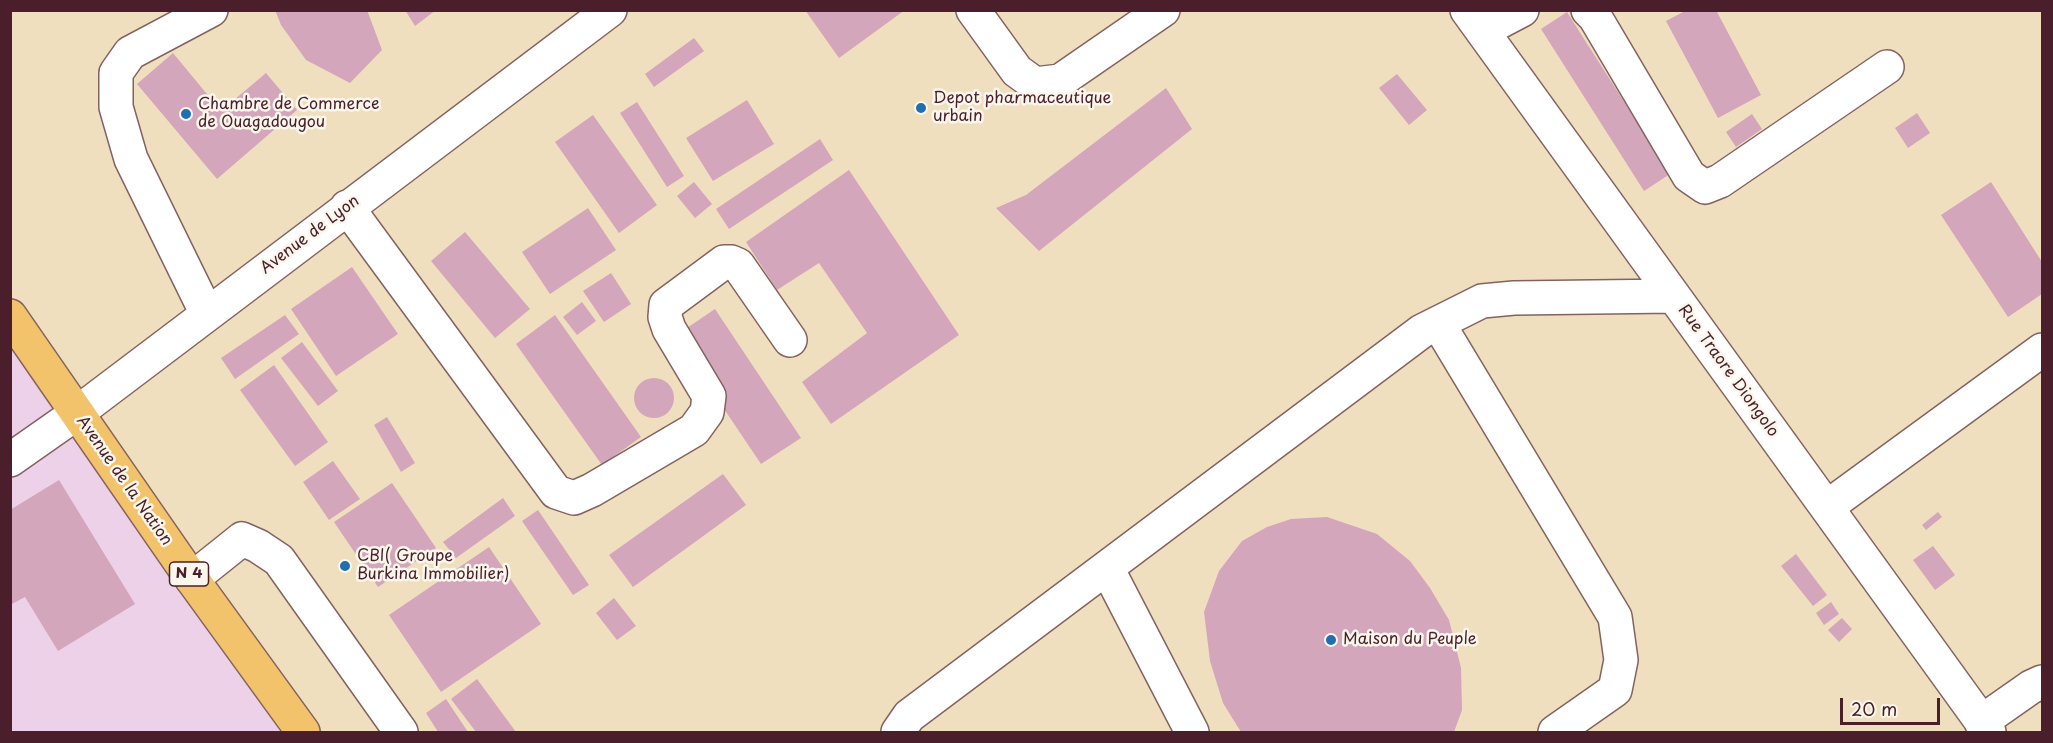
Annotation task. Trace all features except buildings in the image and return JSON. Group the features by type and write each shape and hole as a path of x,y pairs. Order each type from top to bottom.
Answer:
{"highway":[{"name":"Avenue de la Nation","path":"10,315 192,579 303,732"}],"street":[{"path":"207,314 131,159 116,107 116,73 130,53 211,10"},
{"name":"Avenue de Lyon","path":"10,460 77,413 610,10"},
{"path":"973,10 1017,71 1035,84 1060,81 1163,10"},
{"path":"1474,21 1522,10"},
{"path":"1588,10 1595,18 1689,176 1705,187 1720,181 1887,67"},
{"name":"Rue Traore Diongolo","path":"1474,21 1985,727"},
{"path":"347,207 556,492 574,498 592,490 694,430 707,412 709,396 669,329 666,305 724,262 731,261 738,264 790,340"},
{"path":"898,732 909,716 1412,338 1438,323 1482,300 1673,296"},
{"path":"1438,323 1615,617 1621,660 1615,690 1555,732"},
{"path":"1827,507 2043,350"},
{"path":"192,579 242,539 258,546 279,560 401,732"},
{"path":"1107,568 1192,732"},
{"path":"1985,727 2031,687 2043,682"}],"shaded area":[{"path":"11,314 300,732 11,732"}],"place":[{"name":"Depot pharmaceutique urbain","path":"921,108"},
{"name":"Chambre de Commerce de Ouagadougou","path":"186,114"},
{"name":"CBI( Groupe Burkina Immobilier)","path":"345,566"},
{"name":"Maison du Peuple","path":"1331,640"}]}
